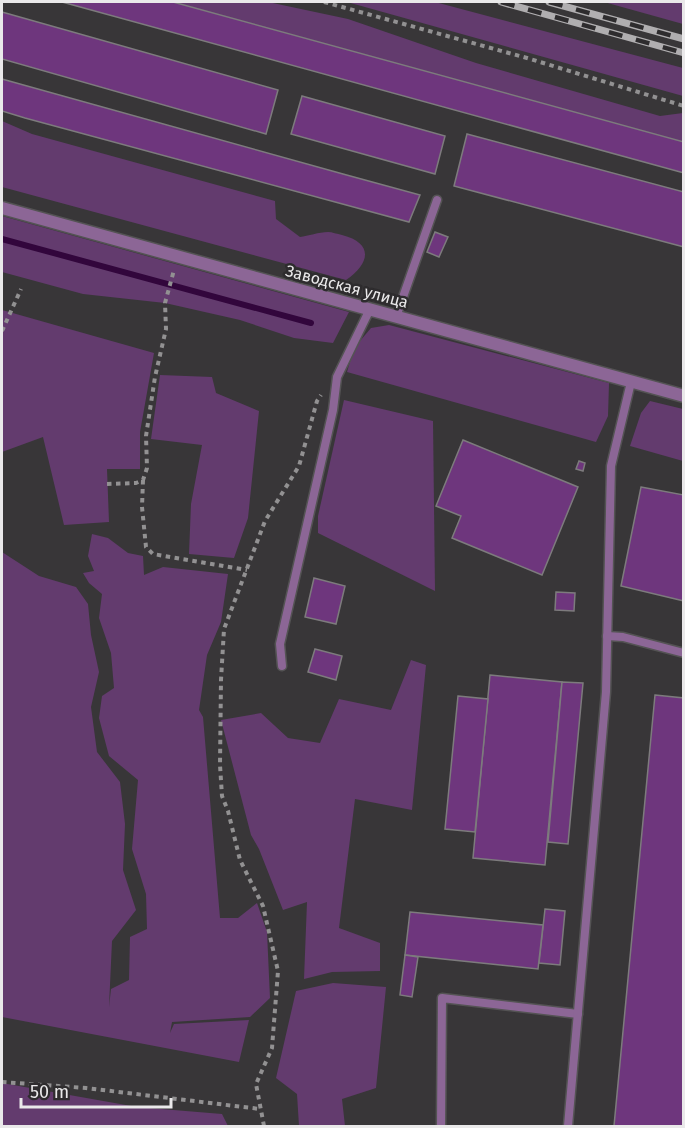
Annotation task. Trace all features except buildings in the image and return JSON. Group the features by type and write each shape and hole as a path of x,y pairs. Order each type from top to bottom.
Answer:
{"street":[{"name":"Заводская улица","path":"2,208 684,396"}],"lane":[{"path":"396,317 437,200"},
{"path":"282,666 280,644 333,410 337,377 370,309"},
{"path":"568,1126 606,692 611,466 631,382"},
{"path":"607,636 622,637 684,653"},
{"path":"441,1126 442,998 578,1014"}],"path":[{"path":"324,2 527,58 684,106"},
{"path":"177,256 165,303 166,329 155,377 146,436 147,468 143,480 142,507 146,547 153,554 247,570"},
{"path":"2,331 21,289"},
{"path":"264,1126 256,1084 272,1048 278,970 263,906 240,860 222,796 221,680 224,628 266,521 299,466 317,401 337,377"},
{"path":"107,484 136,483 143,480"},
{"path":"2,1082 87,1088 261,1109"}],"shaded area":[{"path":"173,2 268,2 348,19 476,63 660,116 683,113 683,142"},
{"path":"347,2 435,2 683,68 683,96"},
{"path":"604,2 683,2 683,24"},
{"path":"2,121 32,134 275,201 276,219 300,237 328,232 342,235 360,243 364,249 364,261 346,280 2,187"},
{"path":"2,216 349,312 333,343 294,338 240,320 165,303 83,294 2,272"},
{"path":"2,310 154,353 140,432 140,469 107,469 109,522 64,525 43,437 2,452"},
{"path":"389,325 609,383 608,416 596,442 347,372 354,348 371,328"},
{"path":"160,375 212,377 216,393 259,411 248,518 234,558 189,554 191,504 202,445 151,439"},
{"path":"344,400 433,421 435,591 318,533 318,516"},
{"path":"650,401 683,409 683,461 630,446 641,413"},
{"path":"92,534 108,538 128,553 143,556 144,575 163,567 228,574 221,622 207,655 199,710 203,717 220,918 238,918 257,903 267,932 270,998 250,1017 172,1022 170,1033 174,1024 249,1020 239,1062 2,1017 2,552 39,576 76,587 88,604 91,635 99,672 91,707 97,752 120,782 125,824 123,870 136,910 112,941 109,1007 111,989 129,980 130,937 147,929 146,894 132,849 138,780 109,756 99,718 102,696 114,688 111,653 99,618 102,594 89,583 83,573 94,571 88,556"},
{"path":"411,660 426,665 412,810 355,799 339,928 380,943 380,971 332,972 304,979 307,902 283,910 259,849 251,835 221,720 261,713 288,738 320,743 339,699 391,710"},
{"path":"333,983 386,987 376,1088 342,1099 345,1126 299,1126 297,1094 276,1078 296,991"},
{"path":"2,1083 137,1107 222,1114 228,1126 2,1126"}],"waterway":[{"path":"2,239 311,323"}],"railway":[{"path":"501,2 684,53"},
{"path":"549,2 684,39"}]}
